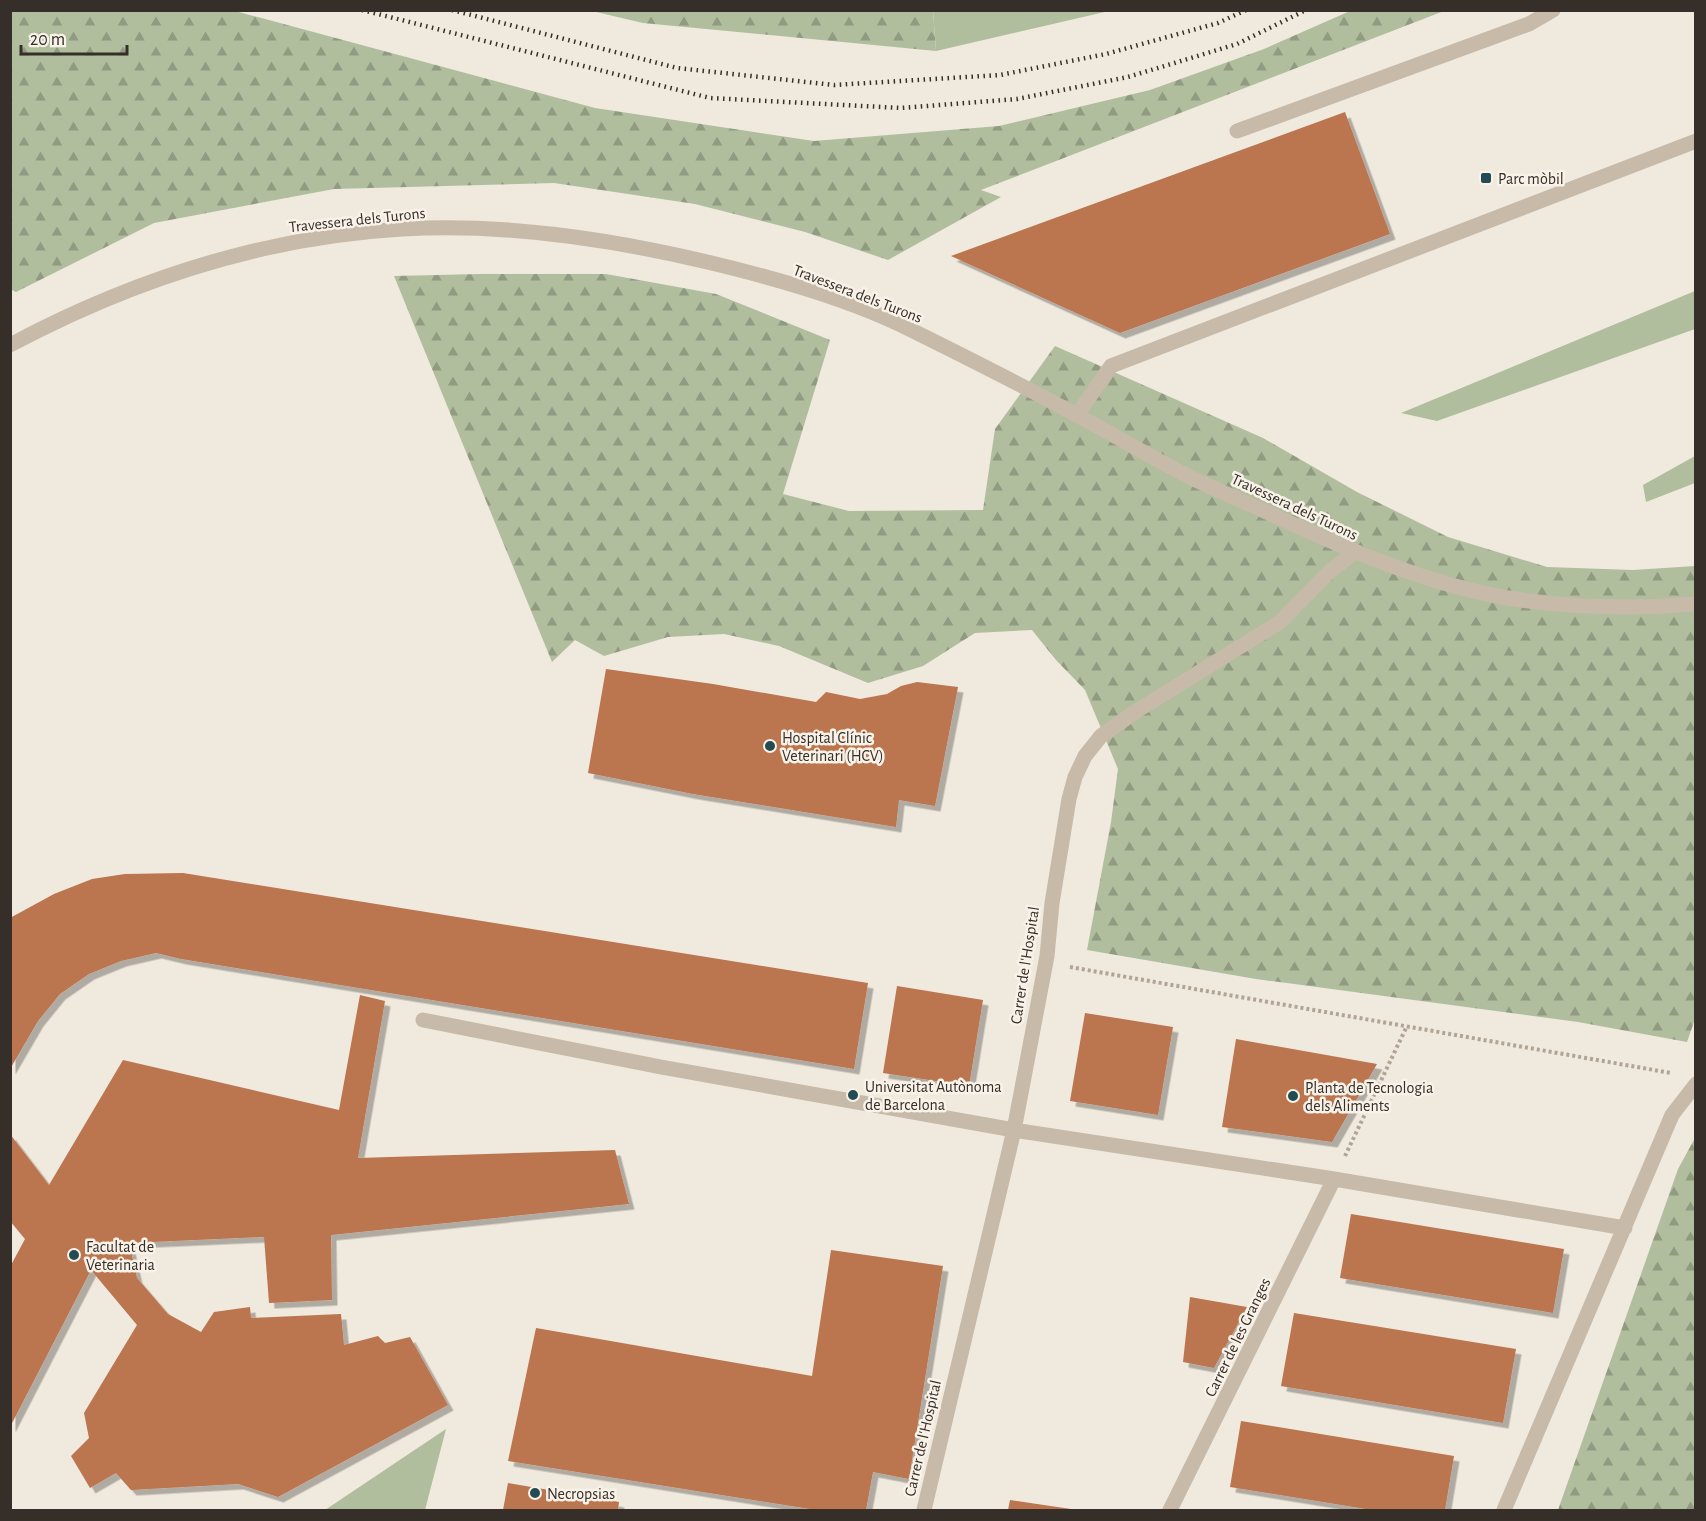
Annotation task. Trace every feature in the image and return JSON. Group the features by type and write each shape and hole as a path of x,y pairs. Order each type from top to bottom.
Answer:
{"street":[{"path":"1237,131 1528,24 1553,10"},
{"path":"1077,415 1111,366 1695,141"},
{"name":"Travessera dels Turons","path":"10,345 85,308 150,282 257,249 327,237 391,230 473,228 554,234 623,244 674,254 756,275 828,297 893,322 1077,415 1184,474 1354,553 1402,570 1505,597 1557,604 1604,608 1695,604"},
{"name":"Carrer de l'Hospital","path":"924,1510 1014,1130 1045,963 1069,799 1075,777 1085,756 1101,736 1135,712 1280,622 1330,571 1354,553"},
{"path":"423,1020 661,1067 1014,1130 1334,1179 1625,1228"},
{"path":"1504,1510 1672,1115 1695,1084"},
{"name":"Carrer de les Granges","path":"1170,1510 1334,1179"}],"path":[{"path":"1045,963 1672,1073"},
{"path":"1334,1179 1407,1026"}],"green space":[{"path":"933,10 1109,11 936,51"},
{"path":"10,11 235,11 595,108 814,141 999,126 1150,90 1264,49 1350,11 1444,11 981,190 1001,197 888,260 805,232 695,204 554,183 334,189 154,223 16,292 10,289"},
{"path":"592,11 933,11 936,51 643,23"},
{"path":"606,274 716,294 830,340 783,494 849,511 983,510 995,429 1055,346 1263,438 1357,492 1448,537 1547,567 1633,570 1695,566 1696,1016 1687,1042 1578,1022 1256,979 1087,950 1111,822 1118,769 1085,690 1056,660 1032,630 975,633 923,666 868,683 779,646 724,634 668,637 604,656 575,640 552,662 394,276"},
{"path":"1695,291 1695,329 1437,421 1401,413"},
{"path":"1695,456 1695,483 1646,502 1643,485"},
{"path":"1695,1138 1695,1510 1558,1510 1678,1169"},
{"path":"446,1429 425,1510 325,1510"}],"building":[{"path":"1345,112 1390,234 1120,333 951,256"},
{"name":"Hospital Clínic Veterinari (HCV)","path":"606,669 816,702 826,692 860,699 887,694 901,686 917,682 958,687 935,806 899,800 896,827 693,794 588,773"},
{"path":"183,873 868,983 854,1069 181,959 156,953 121,961 89,974 60,994 38,1021 10,1069 10,918 54,894 92,879 125,874"},
{"path":"897,986 983,1000 969,1086 883,1073"},
{"name":"Facultat de Veterinaria","path":"360,995 385,1001 358,1158 615,1150 629,1204 331,1235 332,1300 269,1303 264,1237 129,1243 137,1278 168,1314 201,1332 214,1312 250,1307 251,1318 341,1314 344,1345 378,1336 385,1343 410,1337 448,1405 278,1497 238,1484 131,1490 116,1473 90,1488 71,1456 89,1438 84,1413 137,1325 91,1270 10,1427 10,1267 25,1239 10,1221 10,1134 49,1185 123,1060 339,1110"},
{"path":"1085,1013 1173,1027 1158,1115 1070,1101"},
{"name":"Planta de Tecnologia dels Aliments","path":"1236,1039 1377,1064 1332,1142 1222,1127"},
{"path":"1351,1214 1564,1249 1553,1313 1340,1278"},
{"path":"831,1250 943,1266 909,1479 873,1472 866,1510 816,1510 508,1461 536,1328 812,1376"},
{"path":"1190,1297 1247,1307 1214,1368 1183,1362"},
{"path":"1294,1313 1516,1349 1503,1423 1281,1386"},
{"path":"1241,1421 1454,1456 1445,1510 1372,1510 1230,1487"},
{"name":"Necropsias","path":"508,1483 619,1502 618,1510 503,1510"},
{"path":"1010,1500 1071,1509 1008,1510"}],"railway":[{"path":"362,10 710,98 901,108 1017,99 1128,77 1237,44 1306,10"},
{"path":"452,10 677,68 834,85 1000,75 1106,54 1218,23 1246,10"}],"place":[{"name":"Parc mòbil","path":"1486,178"},
{"name":"Hospital Clínic Veterinari (HCV)","path":"770,746"},
{"name":"Universitat Autònoma de Barcelona","path":"853,1095"},
{"name":"Planta de Tecnologia dels Aliments","path":"1293,1096"},
{"name":"Facultat de Veterinaria","path":"74,1255"},
{"name":"Necropsias","path":"535,1493"}]}
